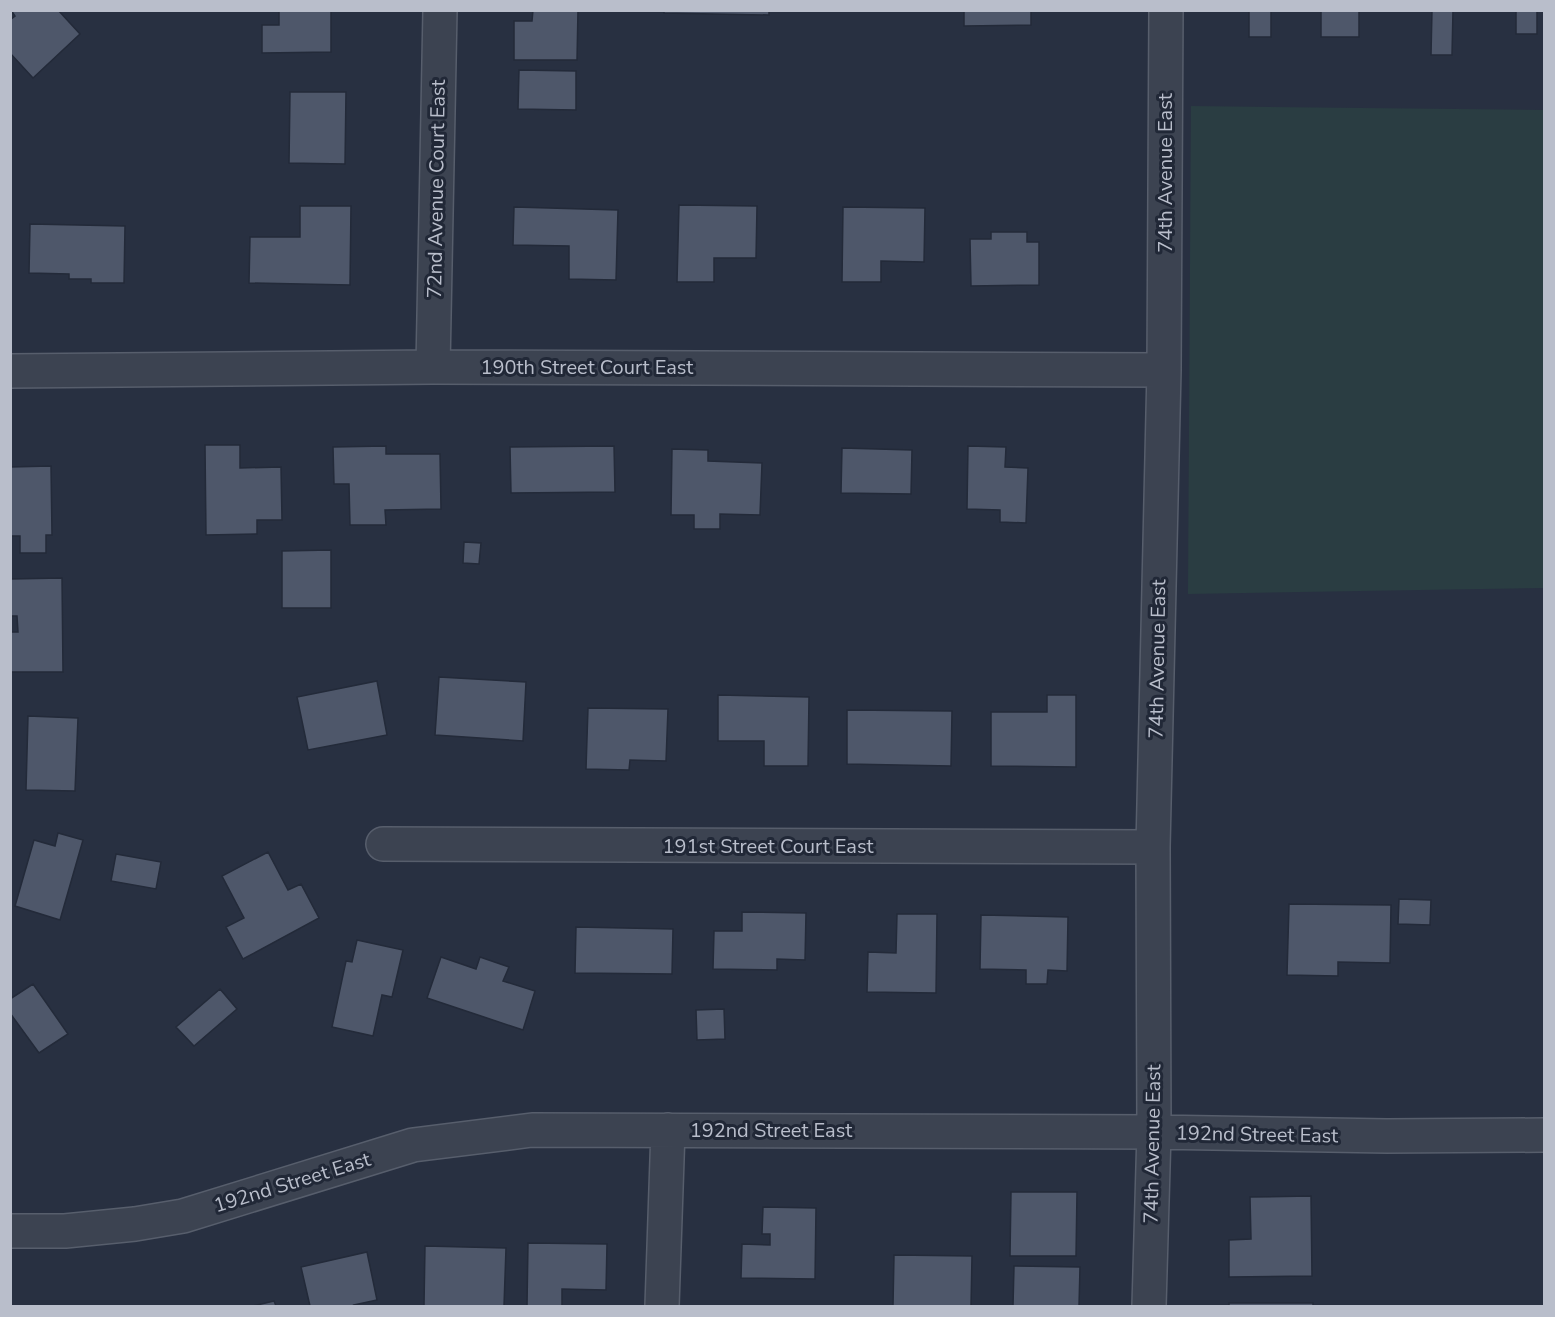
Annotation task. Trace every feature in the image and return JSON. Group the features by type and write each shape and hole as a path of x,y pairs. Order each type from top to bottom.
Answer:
{"street":[{"name":"72nd Avenue Court East","path":"433,367 440,10"},
{"name":"74th Avenue East","path":"1149,1306 1154,1132 1153,847 1164,370 1166,10"},
{"name":"190th Street Court East","path":"10,371 433,367 1164,370"},
{"name":"191st Street Court East","path":"383,844 1153,847"},
{"name":"192nd Street East","path":"10,1231 65,1231 135,1224 183,1216 414,1145 532,1130 1545,1135"},
{"path":"662,1306 668,1130"}],"green space":[{"path":"1191,106 1544,110 1544,588 1188,594"}],"building":[{"path":"11,10 58,10 80,34 33,78 10,53 10,20 15,16"},
{"path":"279,10 331,10 331,52 262,53 262,25 279,25"},
{"path":"533,10 578,10 577,60 514,60 514,21 532,21"},
{"path":"664,10 769,10 769,15 664,13"},
{"path":"964,10 1031,10 1031,25 964,26"},
{"path":"1249,10 1271,10 1271,37 1249,37"},
{"path":"1359,10 1359,37 1321,37 1321,11"},
{"path":"1432,10 1453,10 1452,55 1431,55"},
{"path":"1516,10 1537,10 1537,34 1516,34"},
{"path":"519,70 576,71 576,110 518,109"},
{"path":"290,92 346,92 345,164 289,163"},
{"path":"679,205 757,206 756,258 714,258 714,282 677,282"},
{"path":"300,206 351,206 350,285 249,283 250,237 300,237"},
{"path":"514,207 618,210 616,280 569,279 569,246 513,245"},
{"path":"843,207 925,208 924,262 881,261 881,282 842,282"},
{"path":"30,224 125,226 124,283 91,283 91,279 69,279 69,274 29,273"},
{"path":"991,232 1027,232 1027,242 1039,242 1039,285 971,286 970,239 991,239"},
{"path":"205,445 240,445 240,468 281,467 282,520 257,520 257,534 206,535"},
{"path":"386,446 386,454 440,454 441,509 385,510 386,525 350,525 349,484 334,484 333,447"},
{"path":"614,446 615,492 511,493 510,447"},
{"path":"968,446 1006,447 1005,467 1028,468 1026,523 1000,522 1000,510 967,509"},
{"path":"842,448 912,450 911,494 841,493"},
{"path":"672,449 708,450 708,461 762,463 760,515 720,514 720,529 694,529 694,515 671,515"},
{"path":"51,466 52,535 46,535 46,553 20,553 20,536 10,536 10,467"},
{"path":"464,542 481,543 479,564 463,563"},
{"path":"331,550 331,608 282,608 282,551"},
{"path":"62,578 63,672 10,672 10,632 18,632 17,616 11,616 10,579"},
{"path":"439,677 526,682 523,741 435,735"},
{"path":"377,681 387,735 308,750 297,697"},
{"path":"718,695 809,697 808,766 764,766 764,741 718,741"},
{"path":"1047,695 1076,695 1076,767 991,766 991,712 1047,712"},
{"path":"588,708 668,709 666,761 630,760 629,770 586,769"},
{"path":"847,710 952,711 951,766 847,764"},
{"path":"28,716 78,718 75,791 26,790"},
{"path":"58,833 83,840 60,920 15,906 34,840 55,846"},
{"path":"268,852 288,890 301,884 319,918 243,959 226,927 244,918 222,876"},
{"path":"116,854 161,862 156,889 111,881"},
{"path":"1399,899 1431,900 1430,925 1398,924"},
{"path":"1289,904 1391,905 1390,963 1338,962 1338,976 1287,975"},
{"path":"742,912 806,913 805,960 777,959 777,970 713,969 714,931 742,931"},
{"path":"897,914 937,914 936,993 867,992 868,952 896,953"},
{"path":"981,915 1068,917 1067,971 1048,970 1047,984 1026,984 1026,970 980,969"},
{"path":"576,927 673,929 672,974 575,973"},
{"path":"357,940 403,950 392,997 382,995 373,1036 332,1027 346,961 352,962"},
{"path":"441,957 476,969 480,957 509,967 503,981 535,991 523,1030 427,998"},
{"path":"33,984 68,1034 39,1053 10,1013 10,999"},
{"path":"220,989 237,1009 194,1046 176,1027"},
{"path":"724,1009 725,1039 697,1040 696,1010"},
{"path":"1011,1192 1077,1192 1076,1256 1010,1256"},
{"path":"1311,1196 1312,1276 1229,1277 1229,1240 1251,1239 1250,1197"},
{"path":"763,1207 816,1208 815,1279 741,1278 742,1244 770,1245 770,1234 762,1234"},
{"path":"528,1243 607,1244 606,1290 562,1289 562,1306 527,1306"},
{"path":"425,1246 506,1248 504,1306 424,1306"},
{"path":"367,1252 377,1300 355,1306 310,1306 301,1267"},
{"path":"894,1255 972,1256 971,1306 893,1306"},
{"path":"1014,1266 1080,1267 1079,1306 1013,1306"},
{"path":"274,1301 276,1306 253,1306"},
{"path":"1229,1303 1313,1303 1313,1306 1229,1306"}]}
